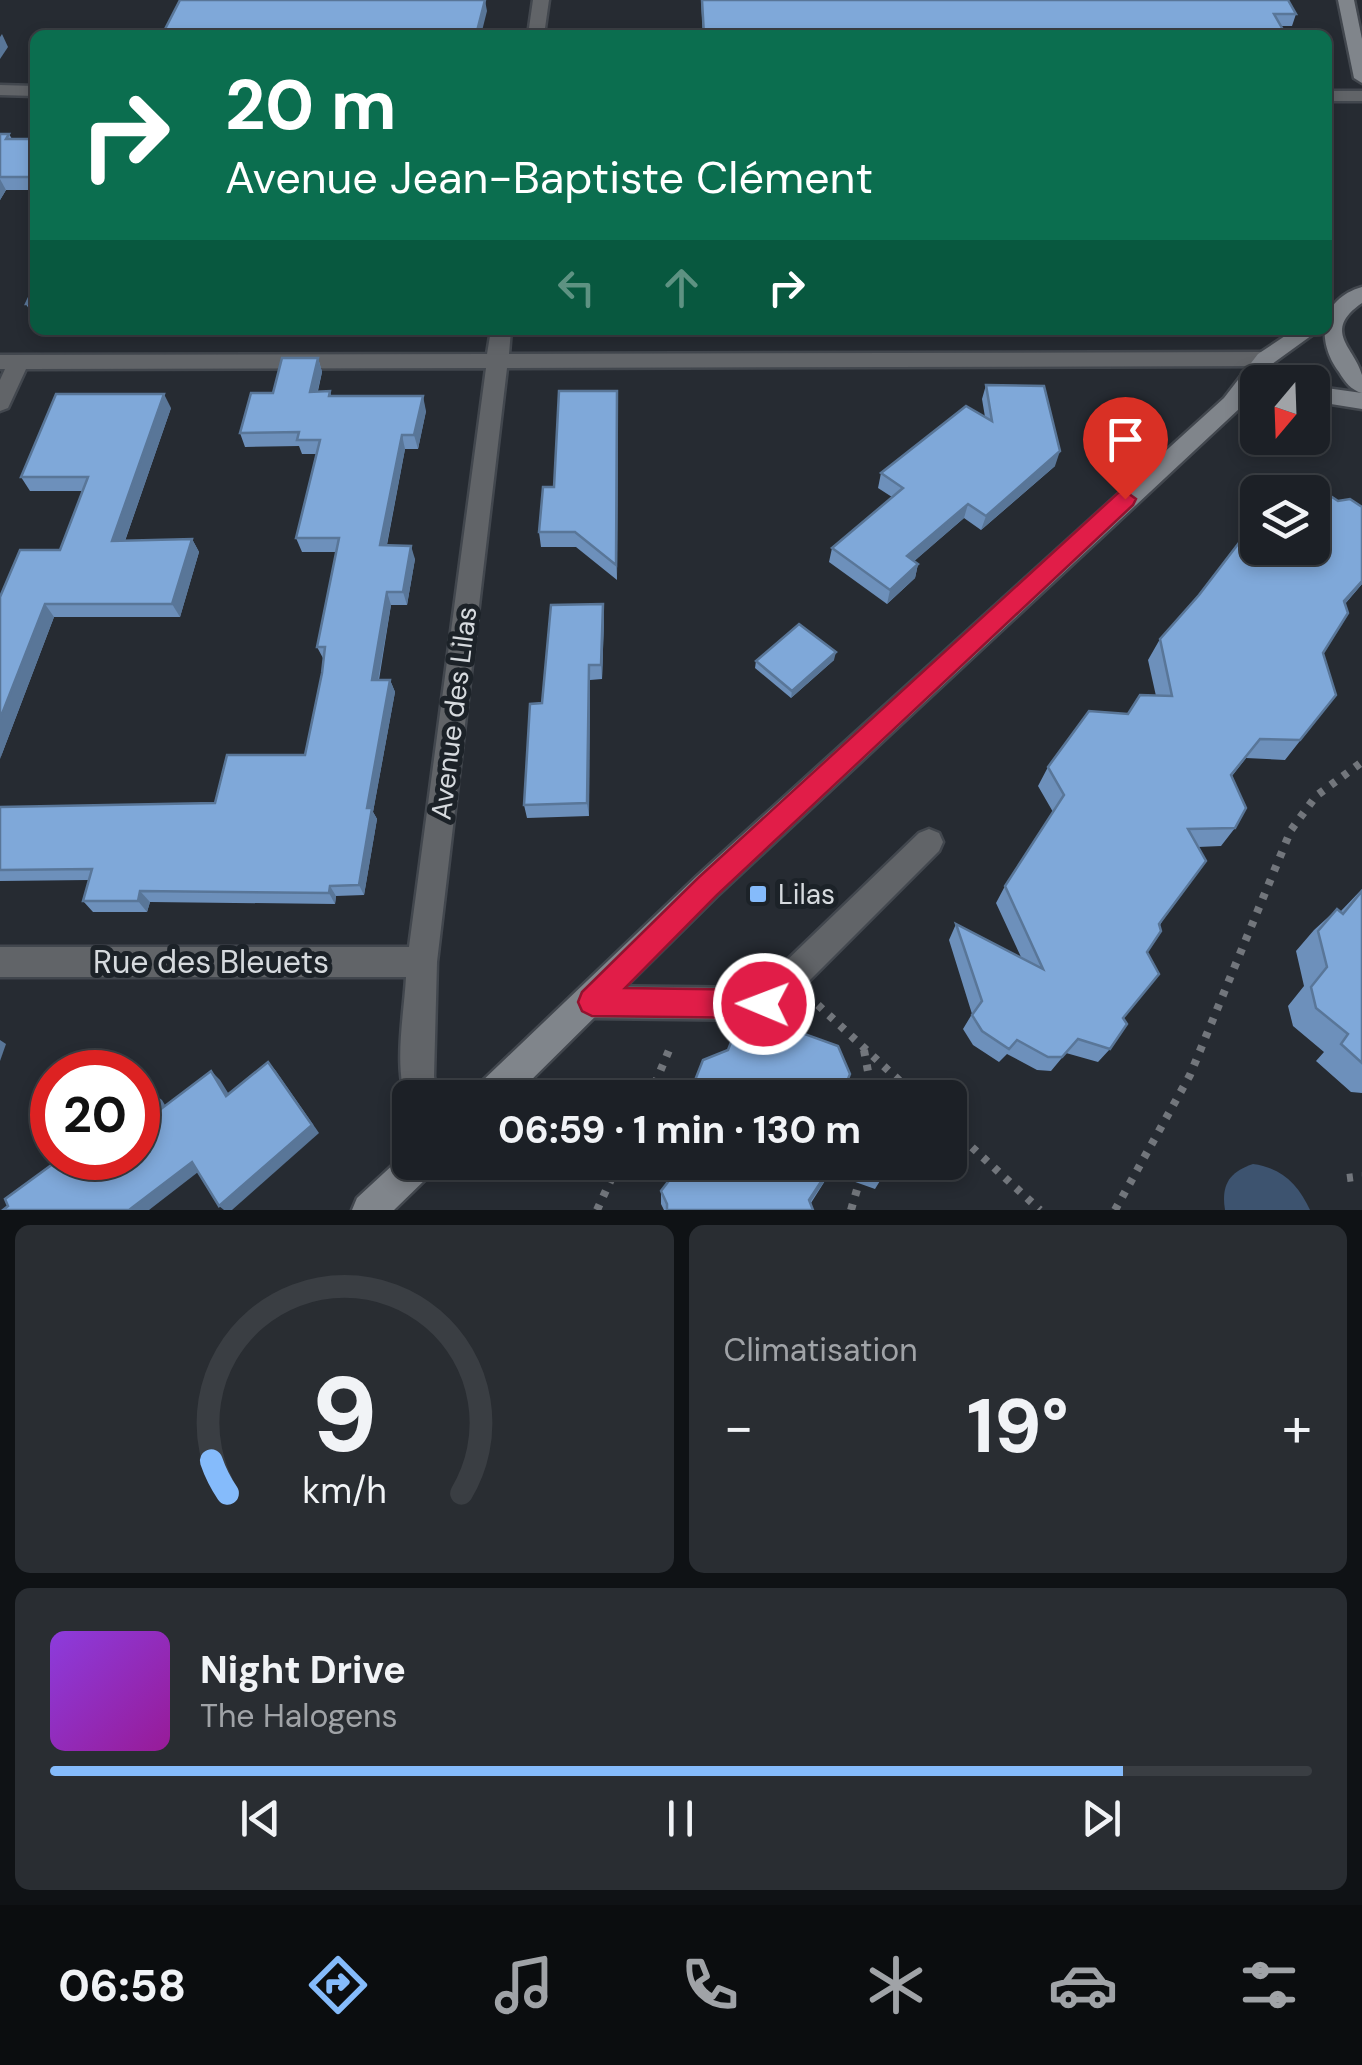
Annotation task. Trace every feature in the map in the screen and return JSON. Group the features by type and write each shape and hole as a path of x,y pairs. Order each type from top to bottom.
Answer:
{"main road":[{"path":"1346,0 1362,78"},
{"path":"1362,293 1334,313 1332,327 1334,347 1346,369 1362,386"},
{"path":"1262,365 1265,359 1301,335"},
{"path":"1330,396 1362,401"},
{"path":"508,1080 722,873 1240,406"},
{"path":"369,1210 401,1180"}],"street":[{"path":"537,30 541,0"},
{"path":"0,90 30,90"},
{"path":"1332,96 1362,96"},
{"name":"Avenue des Lilas","path":"419,1080 422,962 501,335"},
{"path":"0,403 10,362 1265,359"},
{"path":"592,1002 764,1004 928,842"},
{"name":"Rue des Bleuets","path":"0,962 422,962"}],"path":[{"path":"1116,1210 1190,1075 1292,830 1316,796 1362,762"},
{"path":"792,980 898,1080"},
{"path":"657,1080 680,1025 681,1003"},
{"path":"863,1048 869,1080"},
{"path":"967,1143 1040,1210"},
{"path":"1347,1178 1362,1176"},
{"path":"598,1210 611,1180"},
{"path":"851,1210 860,1180"}],"shaded area":[{"path":"1253,1164 1288,1179 1310,1210 1225,1210 1228,1181"}],"building":[{"path":"180,0 485,0 477,30 165,30"},
{"path":"702,0 1288,0 1296,14 1274,14 1283,30 704,30"},
{"path":"0,134 9,134 6,139 30,139 30,177 0,177"},
{"path":"282,358 318,358 310,392 330,391 329,396 423,396 414,435 402,435 380,545 411,546 403,592 387,592 372,680 390,680 367,808 372,808 359,885 330,886 329,893 140,891 138,901 83,901 92,869 0,870 0,807 215,803 227,755 305,755 325,647 317,647 339,538 296,538 320,440 297,440 299,432 240,433 251,393 273,393"},
{"path":"986,385 1044,386 1060,451 986,516 968,504 907,556 918,564 890,590 832,548 903,488 881,473 966,406 992,421"},
{"path":"559,391 617,391 616,565 575,532 539,532 543,487 554,487"},
{"path":"56,394 164,394 112,541 192,539 172,604 45,604 0,719 0,597 20,550 60,550 88,477 21,477"},
{"path":"1330,496 1338,501 1350,499 1362,507 1362,581 1344,601 1348,613 1323,653 1336,695 1300,740 1260,739 1231,775 1246,808 1235,828 1188,829 1206,861 1159,924 1161,931 1147,952 1159,974 1123,1018 1127,1024 1110,1049 1078,1039 1062,1057 1048,1057 1017,1040 1009,1049 982,1031 972,1015 982,1001 956,924 1043,969 1005,886 1064,795 1048,767 1089,711 1128,714 1140,695 1172,696 1160,639 1240,541 1240,565 1330,565"},
{"path":"603,604 601,665 589,665 587,803 524,805 530,704 542,703 551,605"},
{"path":"799,624 836,652 792,691 756,661"},
{"path":"1362,891 1362,1063 1341,1044 1348,1034 1316,1008 1311,987 1327,967 1318,931 1337,909 1343,914"},
{"path":"755,1026 791,1039 802,1033 838,1046 850,1074 848,1080 695,1080 703,1060 728,1050 735,1032"},
{"path":"268,1062 312,1125 219,1206 192,1162 129,1210 3,1210 8,1206 5,1199 31,1180 160,1180 160,1107 211,1071 226,1096"},
{"path":"669,1180 822,1180 809,1200 813,1210 667,1210 661,1191"}],"place":[{"name":"Lilas","path":"758,894"}],"route":[{"path":"764,1004 592,1002 708,886 1125,499"}]}
